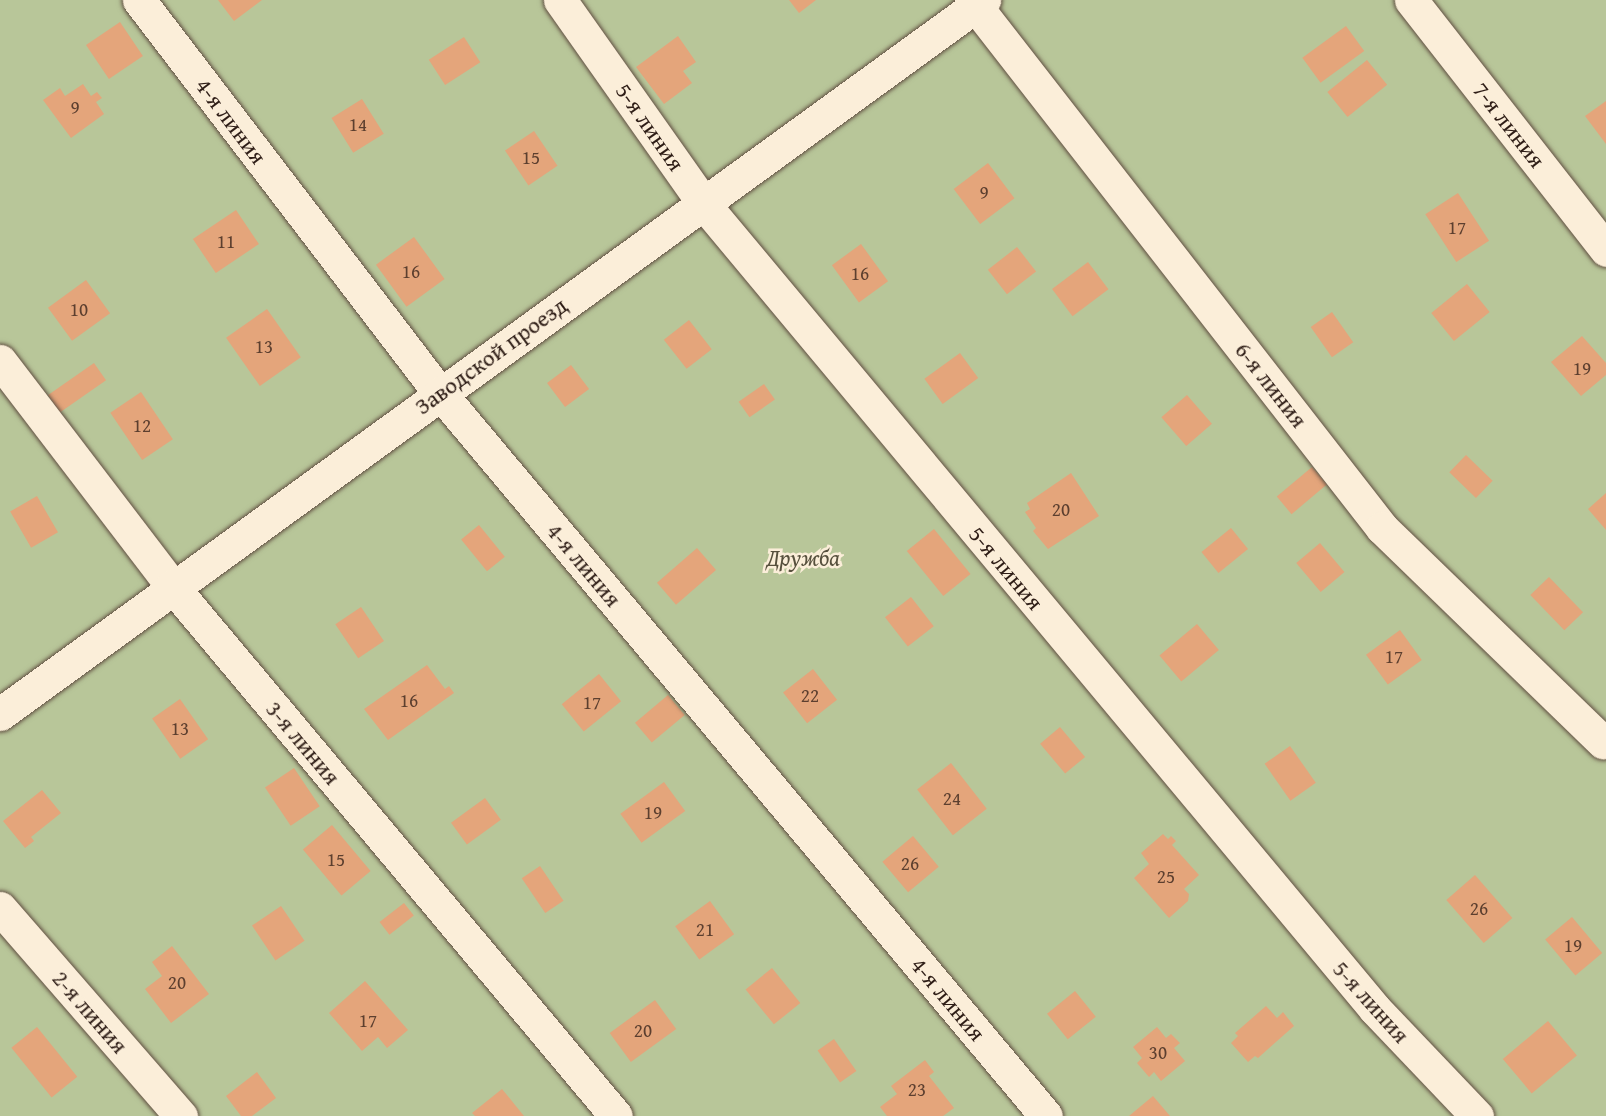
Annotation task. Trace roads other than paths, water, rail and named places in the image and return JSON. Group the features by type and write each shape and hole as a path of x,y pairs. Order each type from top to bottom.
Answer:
{"street":[{"name":"4-я линия","path":"139,0 440,393 1046,1116"},
{"name":"5-я линия","path":"560,0 703,203 1357,987 1477,1116"},
{"name":"7-я линия","path":"1411,0 1606,250"},
{"name":"Заводской проезд","path":"0,714 172,586 977,2"},
{"name":"6-я линия","path":"977,2 1382,528 1605,742"},
{"name":"3-я линия","path":"0,361 172,586 616,1116"},
{"name":"2-я линия","path":"0,908 181,1116"}],"park label":[{"name":"Дружба","path":"803,558"}]}
